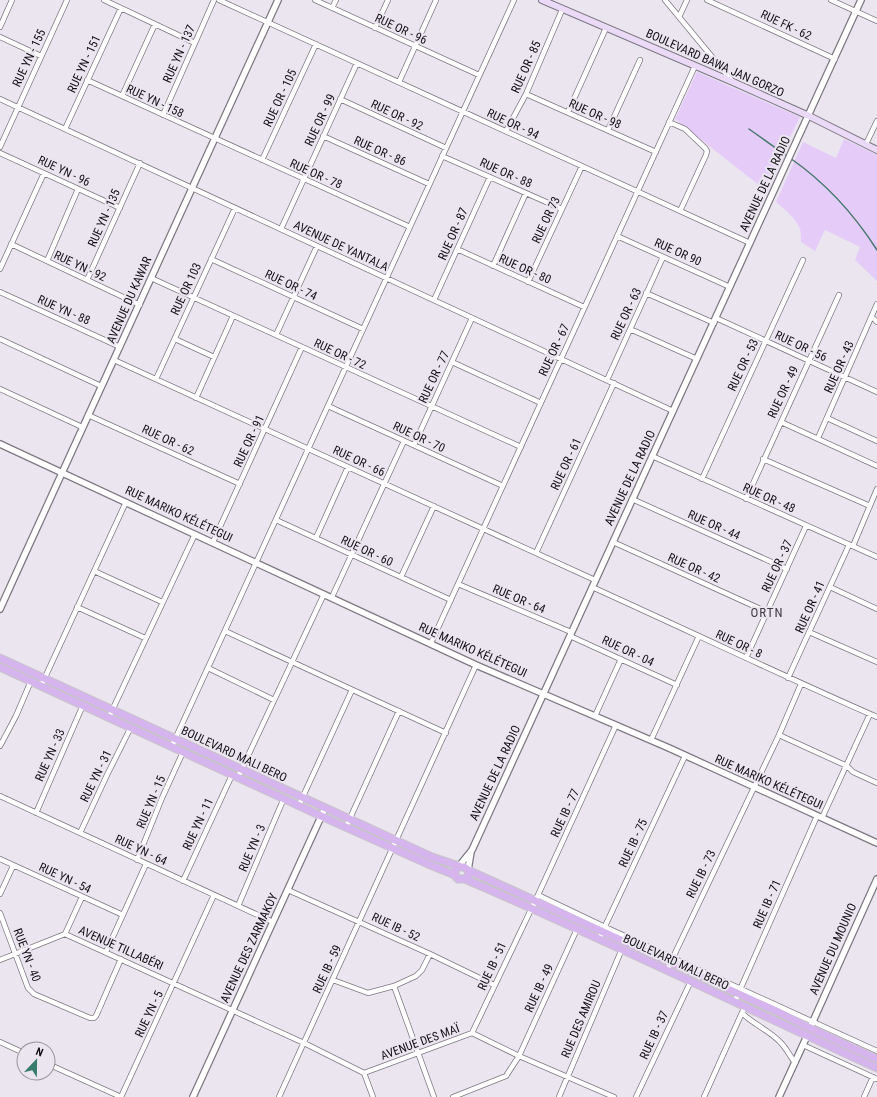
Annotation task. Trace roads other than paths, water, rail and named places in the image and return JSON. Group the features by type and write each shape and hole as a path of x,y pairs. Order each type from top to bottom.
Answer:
{"main road":[{"name":"BOULEVARD BAWA JAN GORZO","path":"542,0 562,10 733,82 809,116 877,150"},
{"name":"BOULEVARD MALI BERO","path":"0,658 432,857 459,866"},
{"name":"BOULEVARD MALI BERO","path":"0,667 321,816 455,875"},
{"path":"459,866 464,866 468,870 469,875 465,879 458,879 455,875 455,871 459,866"},
{"name":"BOULEVARD MALI BERO","path":"468,870 536,898 739,991 811,1025 877,1059"},
{"name":"BOULEVARD MALI BERO","path":"465,879 735,1001 743,1009 877,1068"}],"street":[{"path":"0,27 12,0"},
{"name":"RUE YN - 155","path":"0,147 67,0"},
{"path":"104,0 195,43"},
{"name":"RUE YN - 137","path":"163,115 214,0"},
{"name":"RUE OR - 94","path":"219,0 750,243"},
{"name":"AVENUE DU KAWAR","path":"0,609 278,0"},
{"name":"RUE OR - 96","path":"315,0 479,75"},
{"path":"332,8 336,0"},
{"path":"375,28 388,0"},
{"path":"399,82 436,0"},
{"path":"172,746 514,0"},
{"path":"665,0 733,82"},
{"path":"679,17 687,0"},
{"name":"RUE FK - 62","path":"707,0 835,59"},
{"path":"831,0 877,21"},
{"name":"AVENUE DE LA RADIO","path":"468,870 472,850 861,0"},
{"name":"RUE YN - 151","path":"66,129 87,80 122,8"},
{"name":"RUE OR - 85","path":"506,131 526,94 562,10"},
{"path":"122,96 155,24"},
{"path":"568,112 606,28"},
{"path":"0,37 41,56"},
{"name":"RUE OR - 105","path":"262,160 316,44"},
{"path":"608,130 640,60"},
{"name":"RUE OR - 99","path":"281,229 357,63"},
{"name":"RUE OR - 67","path":"431,643 695,66"},
{"name":"RUE YN - 158","path":"87,80 215,139"},
{"name":"RUE OR - 98","path":"526,94 656,152"},
{"name":"AVENUE DE YANTALA","path":"0,99 673,411"},
{"name":"RUE OR - 92","path":"340,99 446,148"},
{"path":"866,144 877,121"},
{"path":"670,122 685,129 705,148 706,155 680,211"},
{"name":"RUE OR - 86","path":"323,136 429,184"},
{"name":"RUE OR - 78","path":"215,139 410,227"},
{"name":"RUE YN - 96","path":"0,153 120,208"},
{"name":"RUE OR - 88","path":"442,156 562,209"},
{"name":"RUE YN - 135","path":"87,280 140,163"},
{"name":"RUE OR 73","path":"528,282 582,166"},
{"path":"0,268 44,173"},
{"name":"RUE OR - 87","path":"434,300 490,177"},
{"path":"46,261 78,189"},
{"path":"493,266 526,193"},
{"name":"RUE OR 103","path":"156,380 235,208"},
{"name":"RUE OR 90","path":"617,236 730,287"},
{"name":"RUE YN - 92","path":"11,244 140,305"},
{"path":"276,335 317,246"},
{"name":"RUE OR - 80","path":"457,249 584,307"},
{"name":"RUE OR - 63","path":"607,380 663,257"},
{"name":"RUE OR - 74","path":"211,259 363,329"},
{"name":"RUE OR - 53","path":"702,479 803,260"},
{"name":"RUE OR - 72","path":"152,278 520,447"},
{"name":"RUE YN - 88","path":"0,292 120,347"},
{"name":"RUE OR - 56","path":"646,293 766,341 877,392"},
{"name":"RUE OR - 49","path":"746,499 839,295"},
{"name":"RUE OR - 43","path":"818,438 877,304"},
{"path":"196,398 233,316"},
{"path":"872,317 877,322"},
{"name":"RUE OR - 77","path":"414,445 472,318"},
{"path":"630,329 697,359"},
{"path":"0,339 101,386"},
{"path":"175,339 214,357"},
{"name":"RUE OR - 91","path":"213,542 302,347"},
{"name":"RUE OR - 66","path":"114,360 595,580"},
{"path":"452,362 541,403"},
{"name":"RUE OR - 61","path":"536,553 614,383"},
{"path":"0,389 82,427"},
{"name":"RUE OR - 70","path":"328,406 503,486"},
{"name":"RUE OR - 62","path":"88,415 240,484"},
{"path":"827,418 877,441"},
{"path":"781,422 877,466"},
{"path":"332,597 404,441"},
{"name":"RUE MARIKO KÉLÉTEGUI","path":"0,444 476,665 651,740 877,844"},
{"name":"RUE OR - 48","path":"652,456 877,557"},
{"path":"764,459 870,506"},
{"path":"316,538 348,467"},
{"name":"RUE OR - 41","path":"788,678 877,489"},
{"name":"RUE OR - 44","path":"632,499 786,569"},
{"path":"41,686 126,502"},
{"path":"401,577 434,506"},
{"name":"RUE OR - 60","path":"276,520 451,600"},
{"name":"RUE OR - 37","path":"746,658 806,526"},
{"path":"109,717 194,534"},
{"name":"RUE OR - 42","path":"613,542 767,612"},
{"path":"94,571 162,602"},
{"name":"RUE OR - 64","path":"458,584 571,634"},
{"name":"RUE OR - 8","path":"592,587 801,684 877,717"},
{"path":"830,588 877,609"},
{"name":"RUE YN - 11","path":"183,881 235,776 242,770 324,594"},
{"path":"77,607 145,638"},
{"path":"225,631 446,733"},
{"path":"810,632 877,662"},
{"name":"RUE OR - 04","path":"571,634 677,685"},
{"path":"651,740 699,636"},
{"path":"595,716 621,659"},
{"name":"RUE IB - 59","path":"279,1097 476,665"},
{"path":"208,668 274,700"},
{"path":"0,746 16,716 31,681"},
{"path":"754,787 801,684"},
{"path":"298,805 352,690"},
{"name":"RUE YN - 33","path":"36,813 84,705"},
{"path":"346,827 399,711"},
{"name":"RUE IB - 71","path":"735,1001 820,817 847,766 870,714"},
{"name":"RUE IB - 77","path":"531,908 616,726"},
{"name":"RUE YN - 31","path":"80,833 131,727"},
{"path":"779,735 847,766 856,774 877,783"},
{"name":"RUE YN - 15","path":"137,860 162,798 183,752"},
{"name":"RUE IB - 75","path":"599,939 684,756"},
{"name":"RUE IB - 73","path":"667,970 754,787"},
{"name":"RUE YN - 64","path":"0,796 273,922"},
{"name":"RUE YN - 3","path":"238,906 284,798"},
{"name":"AVENUE DES ZARMAKOY","path":"193,1097 325,808"},
{"name":"AVENUE DE LA RADIO","path":"459,866 472,850"},
{"name":"RUE YN - 54","path":"0,860 123,916"},
{"path":"106,952 146,864"},
{"path":"0,894 13,866"},
{"name":"AVENUE DU MOUNIO","path":"811,1025 877,880"},
{"name":"RUE IB - 52","path":"288,890 430,954 494,985"},
{"name":"RUE YN - 5","path":"121,1097 214,895"},
{"path":"65,934 82,897"},
{"name":"RUE IB - 51","path":"472,1033 531,908"},
{"name":"RUE YN - 40","path":"0,913 28,988 31,992 90,1018 94,1018 96,1016 121,959"},
{"name":"RUE IB - 49","path":"453,1097 506,1076 519,1056 577,929"},
{"name":"AVENUE TILLABÉRI","path":"0,960 65,934 233,1011"},
{"name":"RUE DES AMIROU","path":"559,1097 622,949"},
{"path":"333,980 368,993 394,986 420,974 430,954"},
{"name":"RUE IB - 37","path":"636,1097 691,981"},
{"path":"394,986 434,1097"},
{"path":"743,1009 748,1019 764,1029 782,1044 794,1063"},
{"path":"704,1097 743,1009"},
{"path":"233,1011 304,1043 364,1073 373,1097"},
{"name":"BOULEVARD MALI BERO","path":"811,1025 877,1051"},
{"name":"AVENUE DES MAÏ","path":"364,1073 472,1033 519,1056 614,1097"},
{"path":"779,1097 807,1036"},
{"path":"0,1042 16,1049"},
{"path":"803,1045 875,1078 864,1097"},
{"path":"56,1068 121,1097"}],"waterway":[{"path":"749,129 787,156"},
{"path":"790,158 816,178 838,200 859,224 877,250"}],"district":[{"name":"ORTN","path":"767,612"}]}
